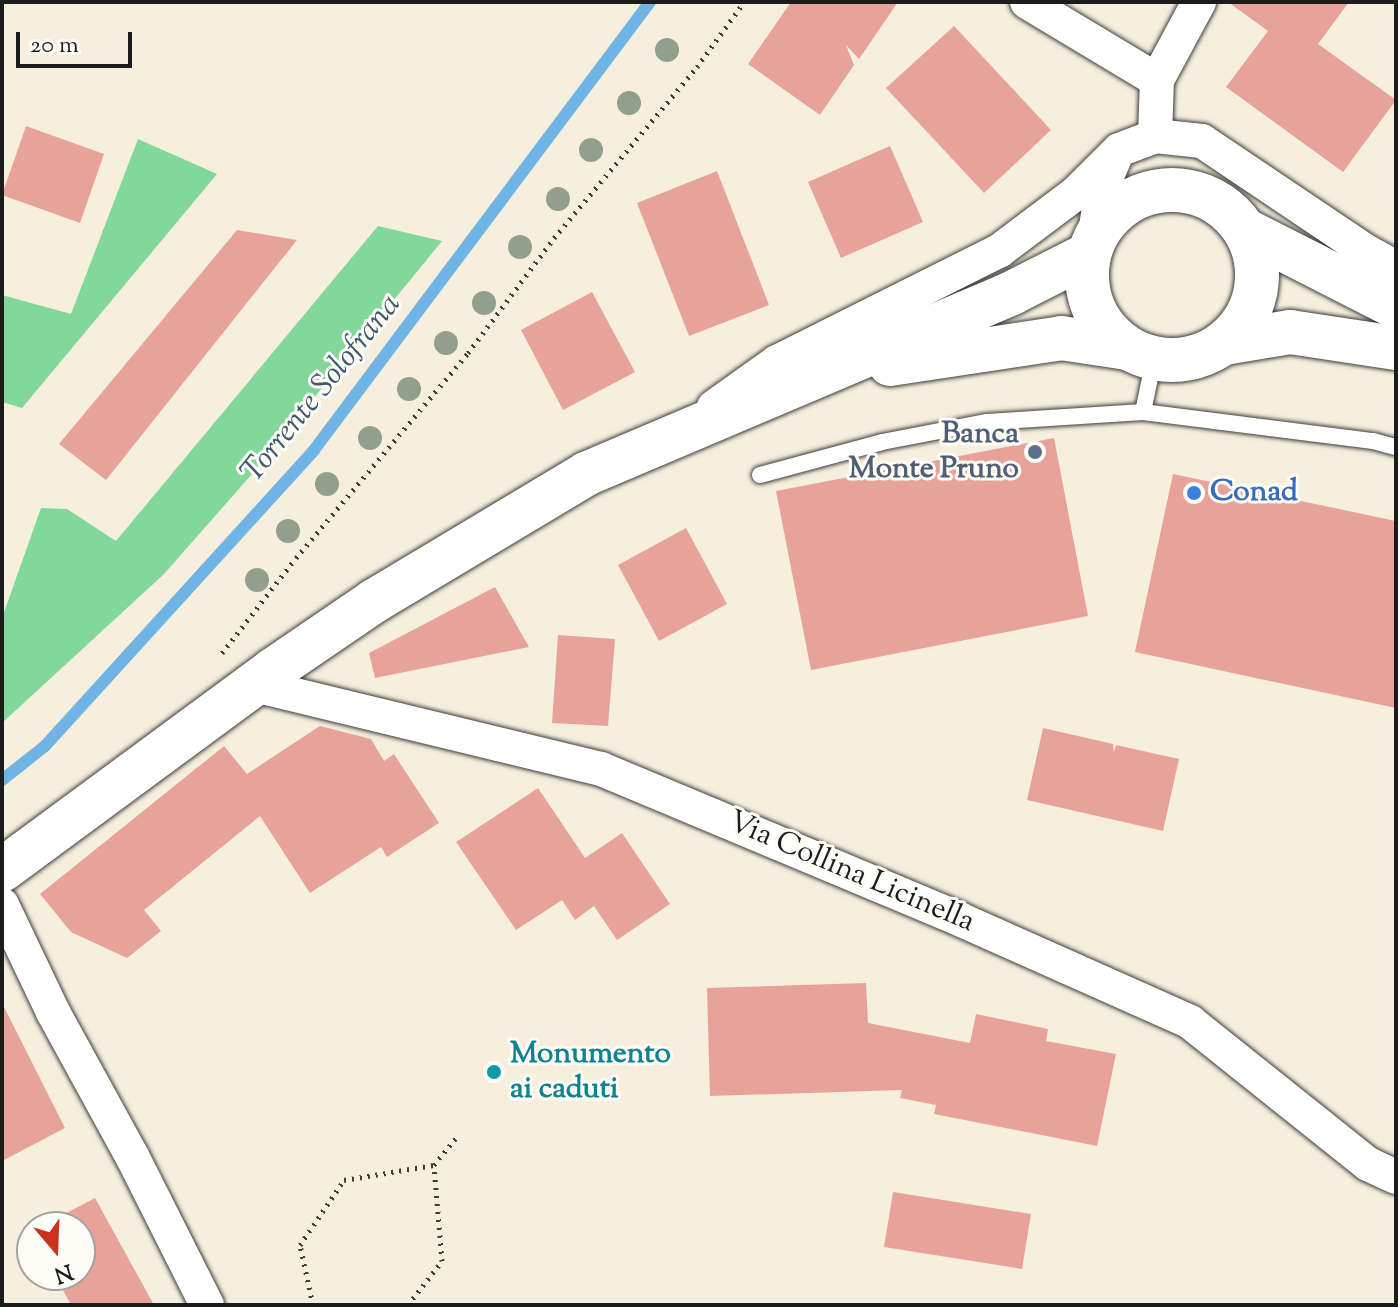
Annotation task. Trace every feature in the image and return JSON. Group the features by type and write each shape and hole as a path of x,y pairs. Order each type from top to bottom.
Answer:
{"main road":[{"path":"821,376 1061,338 1141,353 1198,357 1224,343 1242,325 1257,289 1255,253 1245,230 1231,213 1211,199 1167,190 1132,200 1119,208 1092,247 1087,276 1091,303 1106,329 1141,353"},
{"path":"1245,230 1396,307"},
{"path":"2,870 209,717 374,601 586,474 1012,293 1092,247"},
{"path":"1224,343 1290,332 1396,348"}],"street":[{"path":"1027,2 1157,80"},
{"path":"1155,136 1157,80 1199,2"},
{"path":"690,428 724,398 777,362 999,251 1075,194 1119,150 1155,136 1202,141 1364,250 1396,268"},
{"path":"1092,247 1102,188 1119,150"},
{"path":"1245,230 1274,187"},
{"path":"1364,250 1396,238"},
{"name":"Via Collina Licinella","path":"254,685 601,769 945,912 1190,1022 1368,1164 1396,1177"},
{"path":"2,905 53,1012 132,1156 207,1305"}],"lane":[{"path":"1141,353 1143,412"},
{"path":"760,475 882,442 987,422 1143,412 1373,441 1396,447"}],"path":[{"path":"209,717 222,654 296,558 468,353 595,187 697,67 744,2"},
{"path":"313,1305 300,1245 344,1180 434,1165 457,1137"},
{"path":"408,1305 442,1261 434,1165"}],"green space":[{"path":"138,139 217,174 22,408 2,402 2,295 71,314"},
{"path":"378,226 442,241 252,474 164,574 2,723 2,618 41,508 67,509 116,541"}],"building":[{"path":"791,2 898,2 859,59 846,45 854,65 820,115 748,64"},
{"path":"1228,2 1349,2 1318,44 1396,100 1343,172 1226,87 1268,31"},
{"path":"954,26 1051,130 984,193 886,88"},
{"path":"26,126 104,154 80,223 2,195"},
{"path":"890,146 923,222 841,258 808,182"},
{"path":"717,171 769,305 689,336 637,203"},
{"path":"237,230 297,240 106,480 59,444"},
{"path":"592,292 635,372 563,410 521,330"},
{"path":"1054,438 1088,616 811,670 776,491"},
{"path":"1173,474 1396,521 1396,708 1135,652"},
{"path":"686,528 727,604 659,641 618,565"},
{"path":"495,587 529,647 375,678 369,653"},
{"path":"558,635 615,639 608,726 552,723"},
{"path":"320,726 371,739 384,761 394,754 439,823 387,857 381,847 310,893 260,816 144,910 161,931 127,958 71,932 40,894 224,746 247,774"},
{"path":"1043,728 1113,744 1114,752 1116,745 1179,759 1163,831 1027,800"},
{"path":"538,788 585,858 622,833 670,904 617,940 594,906 575,920 562,900 516,930 456,842"},
{"path":"866,983 868,1023 970,1043 976,1014 1048,1029 1046,1041 1116,1054 1097,1146 934,1114 936,1105 900,1098 902,1090 710,1096 707,988"},
{"path":"2,1003 65,1128 2,1161"},
{"path":"893,1192 1031,1214 1022,1269 884,1247"},
{"path":"95,1198 154,1305 71,1305 64,1291 96,1291 96,1211 70,1211"}],"waterway":[{"name":"Torrente Solofrana","path":"2,780 45,746 314,450 650,2"}],"place":[{"name":"Banca Monte Pruno","path":"1035,452"},
{"name":"Conad","path":"1194,493"},
{"name":"Monumento ai caduti","path":"494,1072"}]}
